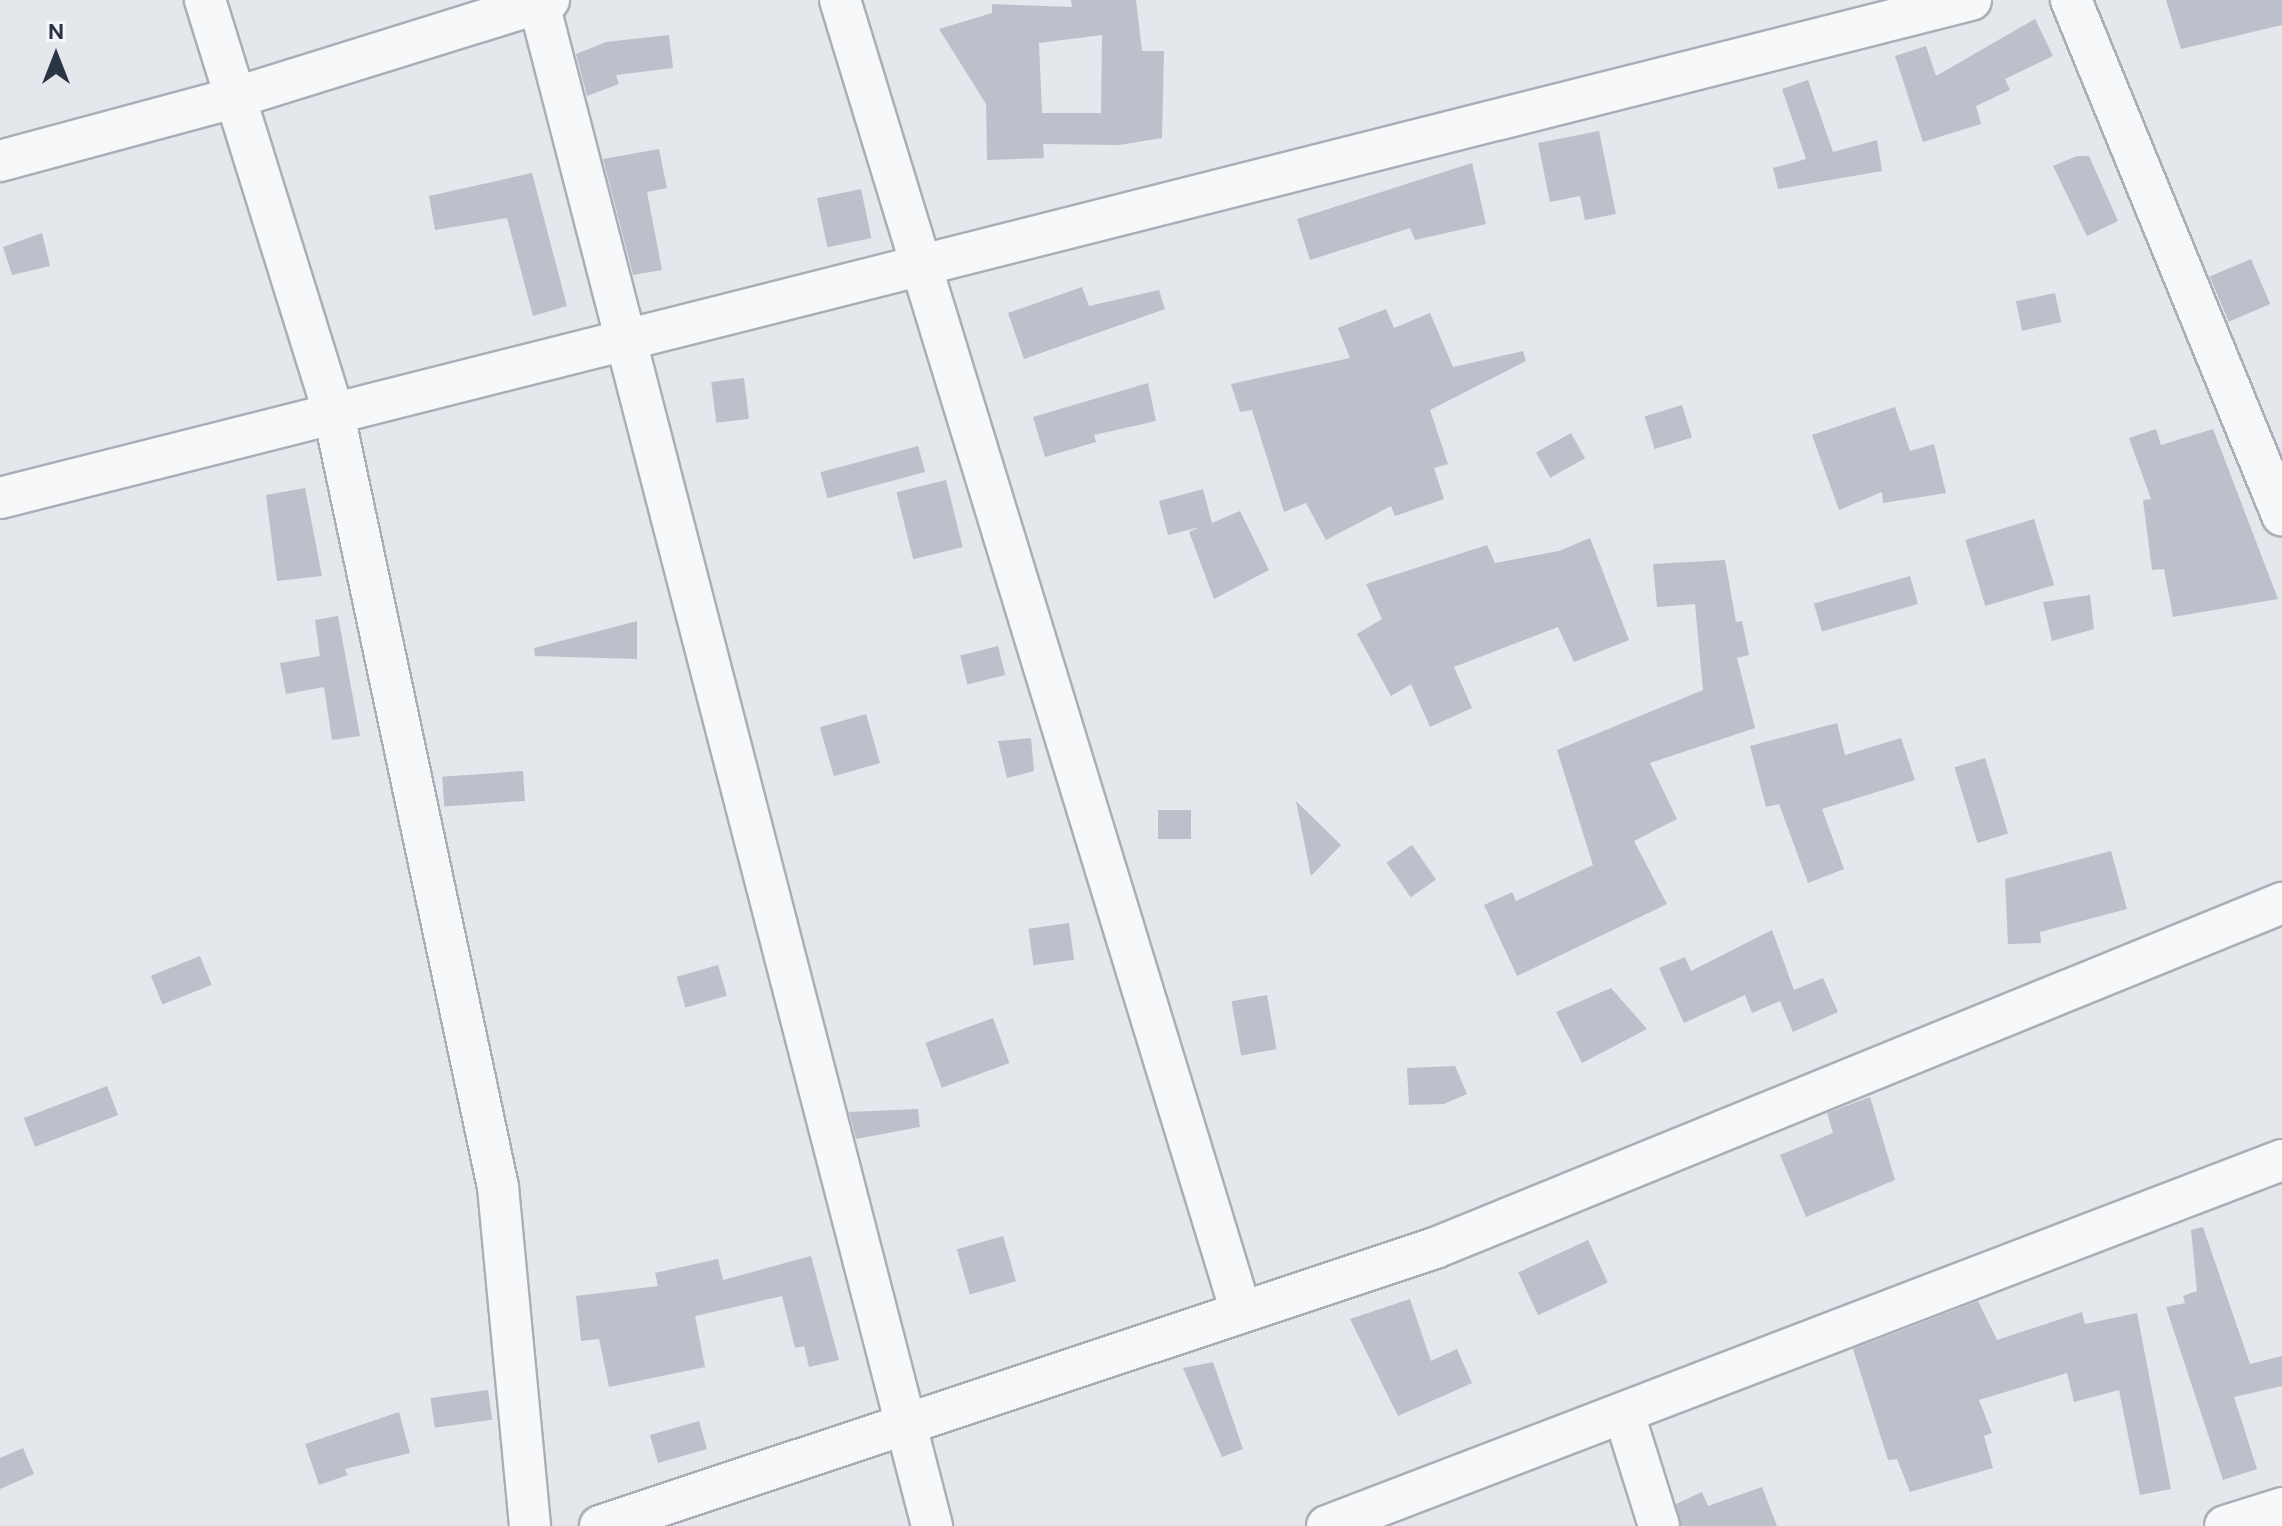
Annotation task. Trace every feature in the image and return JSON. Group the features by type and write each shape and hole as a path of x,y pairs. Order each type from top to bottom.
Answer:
{"street":[{"path":"205,0 334,415 498,1187 530,1526"},
{"path":"840,0 1241,1312"},
{"path":"0,498 1971,0"},
{"path":"2071,0 2282,515"},
{"path":"0,161 234,98 542,1 932,1526"},
{"path":"600,1526 1435,1248 2282,903"},
{"path":"1327,1526 2282,1160"},
{"path":"1624,1414 1659,1526"},
{"path":"2225,1526 2282,1508"}],"building":[{"path":"1071,0 1136,0 1142,51 1164,51 1162,138 1119,145 1043,144 1044,158 987,160 986,104 939,29 992,13 992,4 1072,7","holes":["1102,35 1101,113 1042,113 1039,43"]},
{"path":"2166,0 2282,0 2282,25 2181,49"},
{"path":"2035,19 2053,56 2005,79 2010,90 1976,106 1981,124 1923,142 1895,56 1926,46 1936,76"},
{"path":"669,35 673,68 616,75 619,84 587,96 576,54 606,42"},
{"path":"1808,80 1833,152 1877,140 1882,171 1778,189 1773,168 1806,159 1782,89"},
{"path":"1599,131 1616,214 1585,220 1580,196 1550,202 1538,143"},
{"path":"659,149 667,188 647,192 662,270 633,275 603,159"},
{"path":"2077,156 2089,156 2118,221 2087,236 2053,166"},
{"path":"1472,163 1486,224 1415,240 1410,228 1310,260 1297,219"},
{"path":"532,173 567,306 533,316 507,218 435,230 429,196"},
{"path":"861,189 871,238 827,247 817,198"},
{"path":"42,233 50,266 12,275 3,247"},
{"path":"2251,259 2270,304 2229,322 2210,277"},
{"path":"1082,287 1089,306 1159,290 1165,309 1024,359 1008,313"},
{"path":"2055,293 2061,322 2022,331 2016,301"},
{"path":"1386,309 1394,328 1430,313 1453,367 1523,351 1526,361 1430,410 1448,464 1434,468 1444,499 1395,516 1391,506 1326,540 1306,503 1284,512 1252,410 1240,412 1231,384 1350,358 1338,328"},
{"path":"744,378 749,419 716,423 711,382"},
{"path":"1148,383 1156,421 1094,435 1096,442 1045,457 1033,417"},
{"path":"1682,405 1692,438 1655,449 1645,416"},
{"path":"1895,407 1910,451 1934,444 1946,493 1883,503 1882,492 1839,510 1812,435"},
{"path":"2156,429 2161,445 2213,429 2278,599 2173,617 2164,569 2152,570 2143,500 2151,499 2129,438"},
{"path":"1571,433 1585,458 1550,478 1536,452"},
{"path":"918,446 925,472 827,498 820,472"},
{"path":"946,480 963,547 913,559 897,492"},
{"path":"305,488 322,576 277,581 266,495"},
{"path":"1203,489 1212,523 1240,511 1269,570 1214,599 1189,532 1200,527 1168,535 1159,501"},
{"path":"2034,519 2054,585 1985,606 1965,540"},
{"path":"1590,538 1629,640 1574,662 1558,627 1454,667 1472,708 1430,727 1411,684 1391,696 1357,634 1382,619 1366,584 1487,545 1495,563 1559,551"},
{"path":"1725,560 1736,622 1742,621 1749,655 1737,658 1755,728 1650,763 1677,819 1634,841 1667,904 1517,976 1484,905 1512,892 1516,901 1593,865 1557,750 1703,690 1695,604 1657,607 1653,564"},
{"path":"1910,576 1918,604 1822,631 1814,604"},
{"path":"2090,595 2094,629 2052,641 2043,602"},
{"path":"338,616 360,736 332,740 324,687 286,694 280,663 320,656 315,620"},
{"path":"637,621 637,659 535,656 534,648"},
{"path":"998,646 1005,675 967,685 960,655"},
{"path":"866,714 880,763 834,776 820,727"},
{"path":"1837,723 1845,755 1901,738 1915,780 1822,809 1844,869 1808,883 1779,804 1766,807 1750,746"},
{"path":"1031,738 1034,771 1007,778 998,741"},
{"path":"1985,758 2008,834 1977,843 1954,767"},
{"path":"523,771 525,801 444,807 442,777"},
{"path":"1296,801 1341,845 1311,876"},
{"path":"1158,810 1191,810 1191,839 1158,839"},
{"path":"1412,845 1436,879 1411,897 1387,863"},
{"path":"2111,851 2127,909 2040,932 2041,943 2008,944 2005,879"},
{"path":"1069,923 1074,960 1034,965 1028,929"},
{"path":"1772,930 1794,990 1823,978 1838,1012 1793,1032 1780,1001 1752,1013 1745,995 1684,1023 1659,968 1685,957 1691,971"},
{"path":"200,956 212,985 162,1005 151,976"},
{"path":"718,965 727,996 685,1008 677,977"},
{"path":"1611,988 1647,1029 1582,1063 1556,1012"},
{"path":"1267,995 1277,1049 1241,1055 1232,1001"},
{"path":"993,1018 1009,1063 942,1088 925,1043"},
{"path":"1455,1066 1467,1094 1444,1104 1409,1105 1407,1068"},
{"path":"107,1086 118,1115 35,1147 24,1118"},
{"path":"1870,1097 1895,1180 1806,1217 1780,1155 1833,1133 1827,1113"},
{"path":"918,1109 920,1127 856,1139 849,1112"},
{"path":"2203,1227 2250,1364 2282,1356 2282,1386 2234,1397 2257,1469 2223,1480 2166,1307 2185,1303 2183,1296 2197,1291 2191,1230"},
{"path":"1003,1236 1016,1281 970,1294 957,1249"},
{"path":"1588,1240 1608,1283 1538,1315 1518,1273"},
{"path":"811,1256 839,1360 809,1367 804,1346 795,1348 782,1296 695,1316 705,1367 609,1387 599,1339 581,1341 576,1296 658,1286 655,1273 718,1259 723,1280"},
{"path":"1410,1299 1431,1361 1457,1349 1472,1383 1398,1416 1350,1319"},
{"path":"1978,1301 1997,1340 2082,1312 2085,1324 2137,1313 2171,1489 2140,1495 2119,1390 2074,1402 2067,1373 1979,1400 1992,1433 1984,1436 1993,1468 1910,1492 1897,1459 1888,1460 1853,1349"},
{"path":"1213,1362 1243,1449 1222,1457 1183,1368"},
{"path":"488,1390 492,1420 435,1428 431,1398"},
{"path":"399,1412 410,1453 345,1469 348,1475 319,1485 305,1444"},
{"path":"699,1421 707,1449 658,1463 650,1435"},
{"path":"23,1448 34,1474 0,1489 0,1458"},
{"path":"1762,1487 1777,1526 1681,1526 1676,1504 1702,1492 1708,1506"}]}
